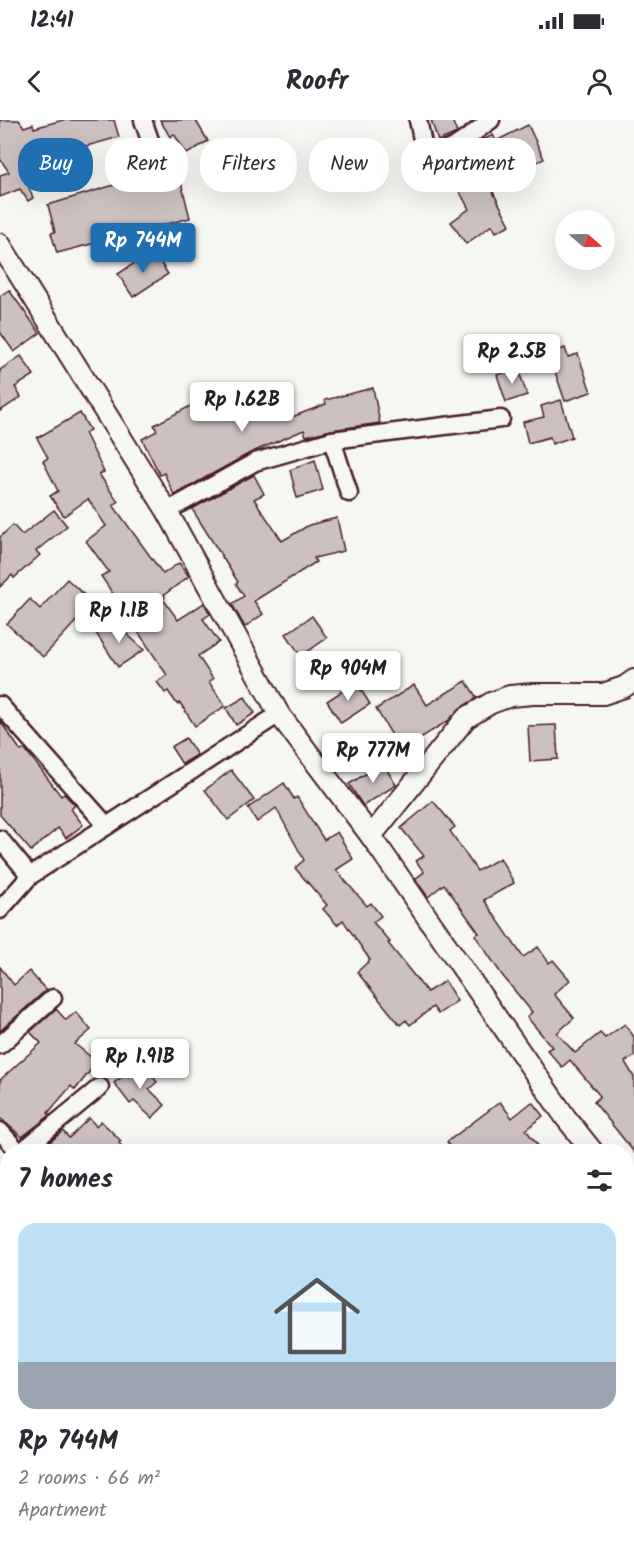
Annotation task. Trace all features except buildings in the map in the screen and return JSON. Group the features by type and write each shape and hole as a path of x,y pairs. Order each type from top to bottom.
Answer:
{"street":[{"path":"144,120 149,138"},
{"path":"418,120 423,144 428,151 437,153 464,141 490,120"},
{"path":"1,248 167,511 279,714 371,836 566,1118 587,1144"},
{"path":"167,511 255,462 332,440 501,419"},
{"path":"332,440 349,493"},
{"path":"371,836 466,718 491,703 510,696 603,694 624,687 634,680"},
{"path":"0,705 107,826"},
{"path":"0,910 30,876 279,714"},
{"path":"0,839 30,876"},
{"path":"0,1045 53,998"},
{"path":"30,1144 100,1087"},
{"path":"0,1131 12,1144"}]}
